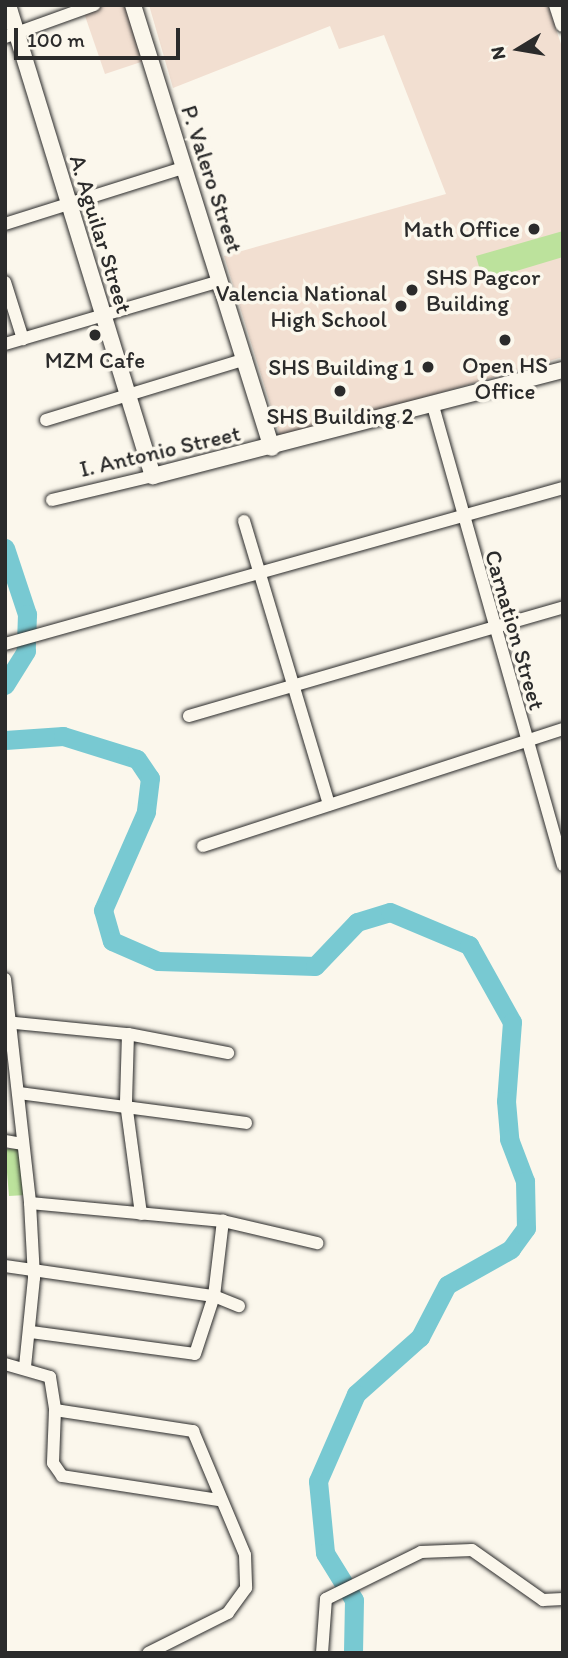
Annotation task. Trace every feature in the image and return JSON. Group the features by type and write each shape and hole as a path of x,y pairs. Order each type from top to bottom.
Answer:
{"street":[{"name":"A. Aguilar Street","path":"8,5 11,35 153,475"},
{"path":"11,35 94,5"},
{"name":"P. Valero Street","path":"133,5 272,447"},
{"path":"557,5 563,24"},
{"path":"5,224 183,168"},
{"path":"5,344 221,281"},
{"path":"5,282 23,339"},
{"path":"46,420 246,359"},
{"name":"I. Antonio Street","path":"52,500 272,447 563,370"},
{"name":"Carnation Street","path":"433,405 524,741 563,865"},
{"path":"11,642 257,570 563,488"},
{"path":"244,521 329,805"},
{"path":"189,716 293,688 563,607"},
{"path":"203,846 563,729"},
{"path":"5,979 30,1203 33,1266 31,1332 25,1367"},
{"path":"10,1022 128,1034 228,1053"},
{"path":"128,1034 126,1103 141,1214"},
{"path":"19,1093 126,1103 246,1123"},
{"path":"5,1141 23,1144"},
{"path":"30,1203 223,1221 317,1243"},
{"path":"31,1332 195,1354 214,1296 223,1221"},
{"path":"5,1266 33,1266 214,1296 239,1306"},
{"path":"5,1364 25,1367 53,1380 53,1463 62,1476 219,1500"},
{"path":"55,1410 193,1431 219,1500 245,1555 242,1598 228,1613 148,1653"},
{"path":"322,1653 323,1608 334,1592 421,1552 454,1546 489,1557 543,1600 563,1599"}],"shaded area":[{"path":"107,5 129,5 144,61 105,74 84,13"},
{"path":"149,5 548,5 563,50 563,357 281,439 224,256 446,194 384,35 339,49 330,26 173,88"}],"green space":[{"path":"563,231 563,257 483,281 476,256"},
{"path":"5,1149 20,1149 26,1195 9,1196"}],"waterway":[{"path":"5,548 27,614 26,651 5,685"},
{"path":"5,740 63,736 137,759 150,778 146,812 103,910 112,941 158,961 315,966 357,922 390,912 469,945 512,1022 506,1101 509,1139 525,1181 526,1228 511,1249 447,1285 420,1337 356,1394 318,1481 325,1553 354,1600 353,1653"}],"place":[{"name":"Math Office","path":"534,229"},
{"name":"SHS Pagcor Building","path":"412,290"},
{"name":"Valencia National High School","path":"401,306"},
{"name":"MZM Cafe","path":"95,335"},
{"name":"Open HS Office","path":"505,340"},
{"name":"SHS Building 1","path":"428,367"},
{"name":"SHS Building 2","path":"340,391"}]}
